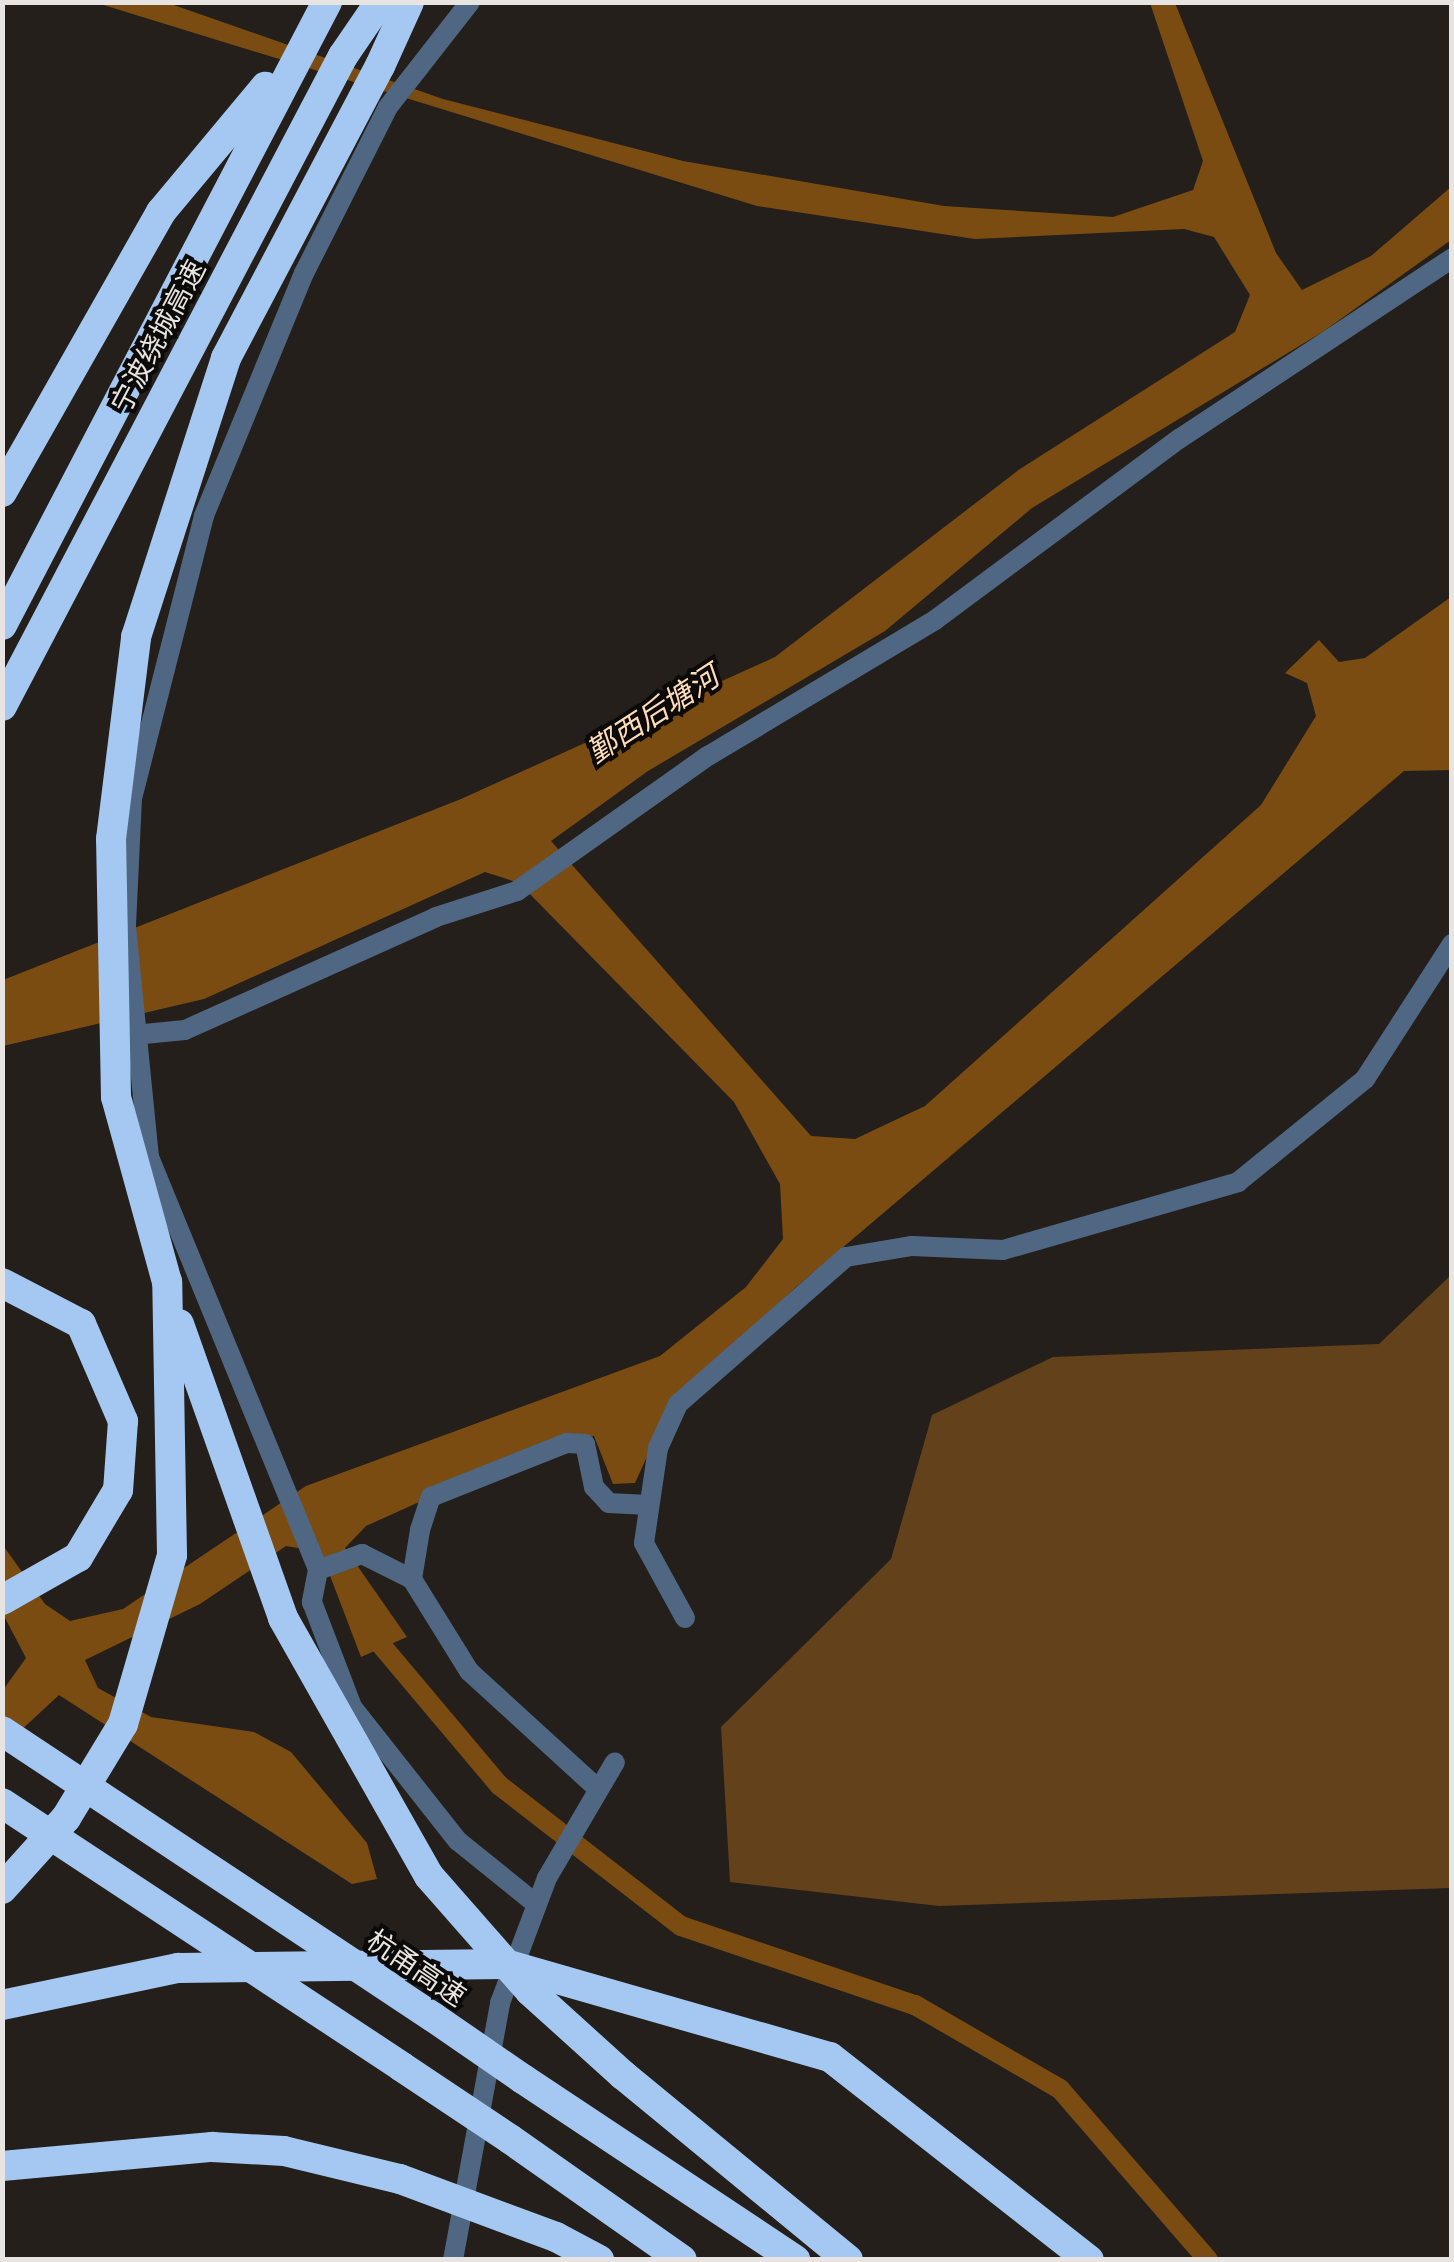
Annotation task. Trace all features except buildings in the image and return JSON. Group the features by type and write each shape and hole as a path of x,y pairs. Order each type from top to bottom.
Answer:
{"highway":[{"name":"宁波绕城高速","path":"2,625 302,42 327,2"},
{"name":"宁波绕城高速","path":"2,706 343,56 380,2"},
{"path":"409,2 392,73 226,358 136,638 124,703 111,839 116,1097 167,1282 242,1522 351,1745 429,1876 530,1990 623,2075 848,2260"},
{"path":"2,492 161,212 302,42"},
{"path":"2,1889 66,1818 123,1724 160,1619 175,1470 167,1282"},
{"path":"2,1283 80,1324 123,1421 118,1490 78,1557 2,1600"},
{"name":"杭甬高速","path":"2,1730 795,2260"},
{"path":"2,1803 510,2139 682,2260"},
{"path":"2,2005 178,1968 505,1964 830,2057 1089,2260"},
{"path":"2,2166 132,2149 284,2151 400,2179 556,2237 599,2260"}],"street":[{"path":"470,2 392,73 388,106 304,273 192,553 132,798 126,927 148,1157 314,1562 312,1602 352,1708 458,1841 536,1904"},
{"path":"134,1035 186,1030 436,917 518,891 566,861 708,756 935,620 1178,438 1452,258"},
{"path":"685,1618 652,1568 648,1506 678,1404 846,1257 912,1246 1003,1250 1238,1182 1366,1079 1452,944"},
{"path":"412,1579 431,1497 568,1443 585,1444 594,1487 609,1503 648,1506"},
{"path":"314,1562 362,1554 412,1579 468,1671 593,1795"},
{"path":"452,2260 500,2003 547,1878 615,1762"}],"shaded area":[{"path":"1451,1275 1451,1888 939,1906 730,1882 721,1727 891,1559 932,1415 1053,1357 1379,1344"}],"water":[{"name":"鄞西后塘河","path":"97,3 168,3 443,99 683,161 944,206 1113,217 1193,190 1203,161 1150,3 1175,3 1276,253 1302,290 1371,256 1451,187 1451,240 1324,331 1032,508 885,631 648,771 551,841 811,1136 855,1139 925,1106 1261,805 1316,716 1307,683 1285,673 1319,640 1339,662 1365,658 1451,597 1451,770 1404,771 795,1288 670,1406 635,1483 613,1484 594,1436 543,1446 366,1526 345,1548 407,1637 361,1657 321,1552 286,1546 200,1604 85,1660 98,1688 151,1717 254,1732 291,1752 367,1843 377,1879 352,1884 59,1695 3,1747 3,1690 26,1658 3,1614 2,1544 45,1604 70,1621 123,1609 306,1486 660,1356 746,1287 783,1239 780,1184 734,1102 519,883 485,872 204,999 3,1046 3,980 461,799 775,657 1020,469 1235,332 1250,295 1214,237 1184,229 975,239 757,206"}],"waterway":[{"path":"366,1627 499,1785 681,1926 915,2005 1060,2089 1208,2260"}]}
